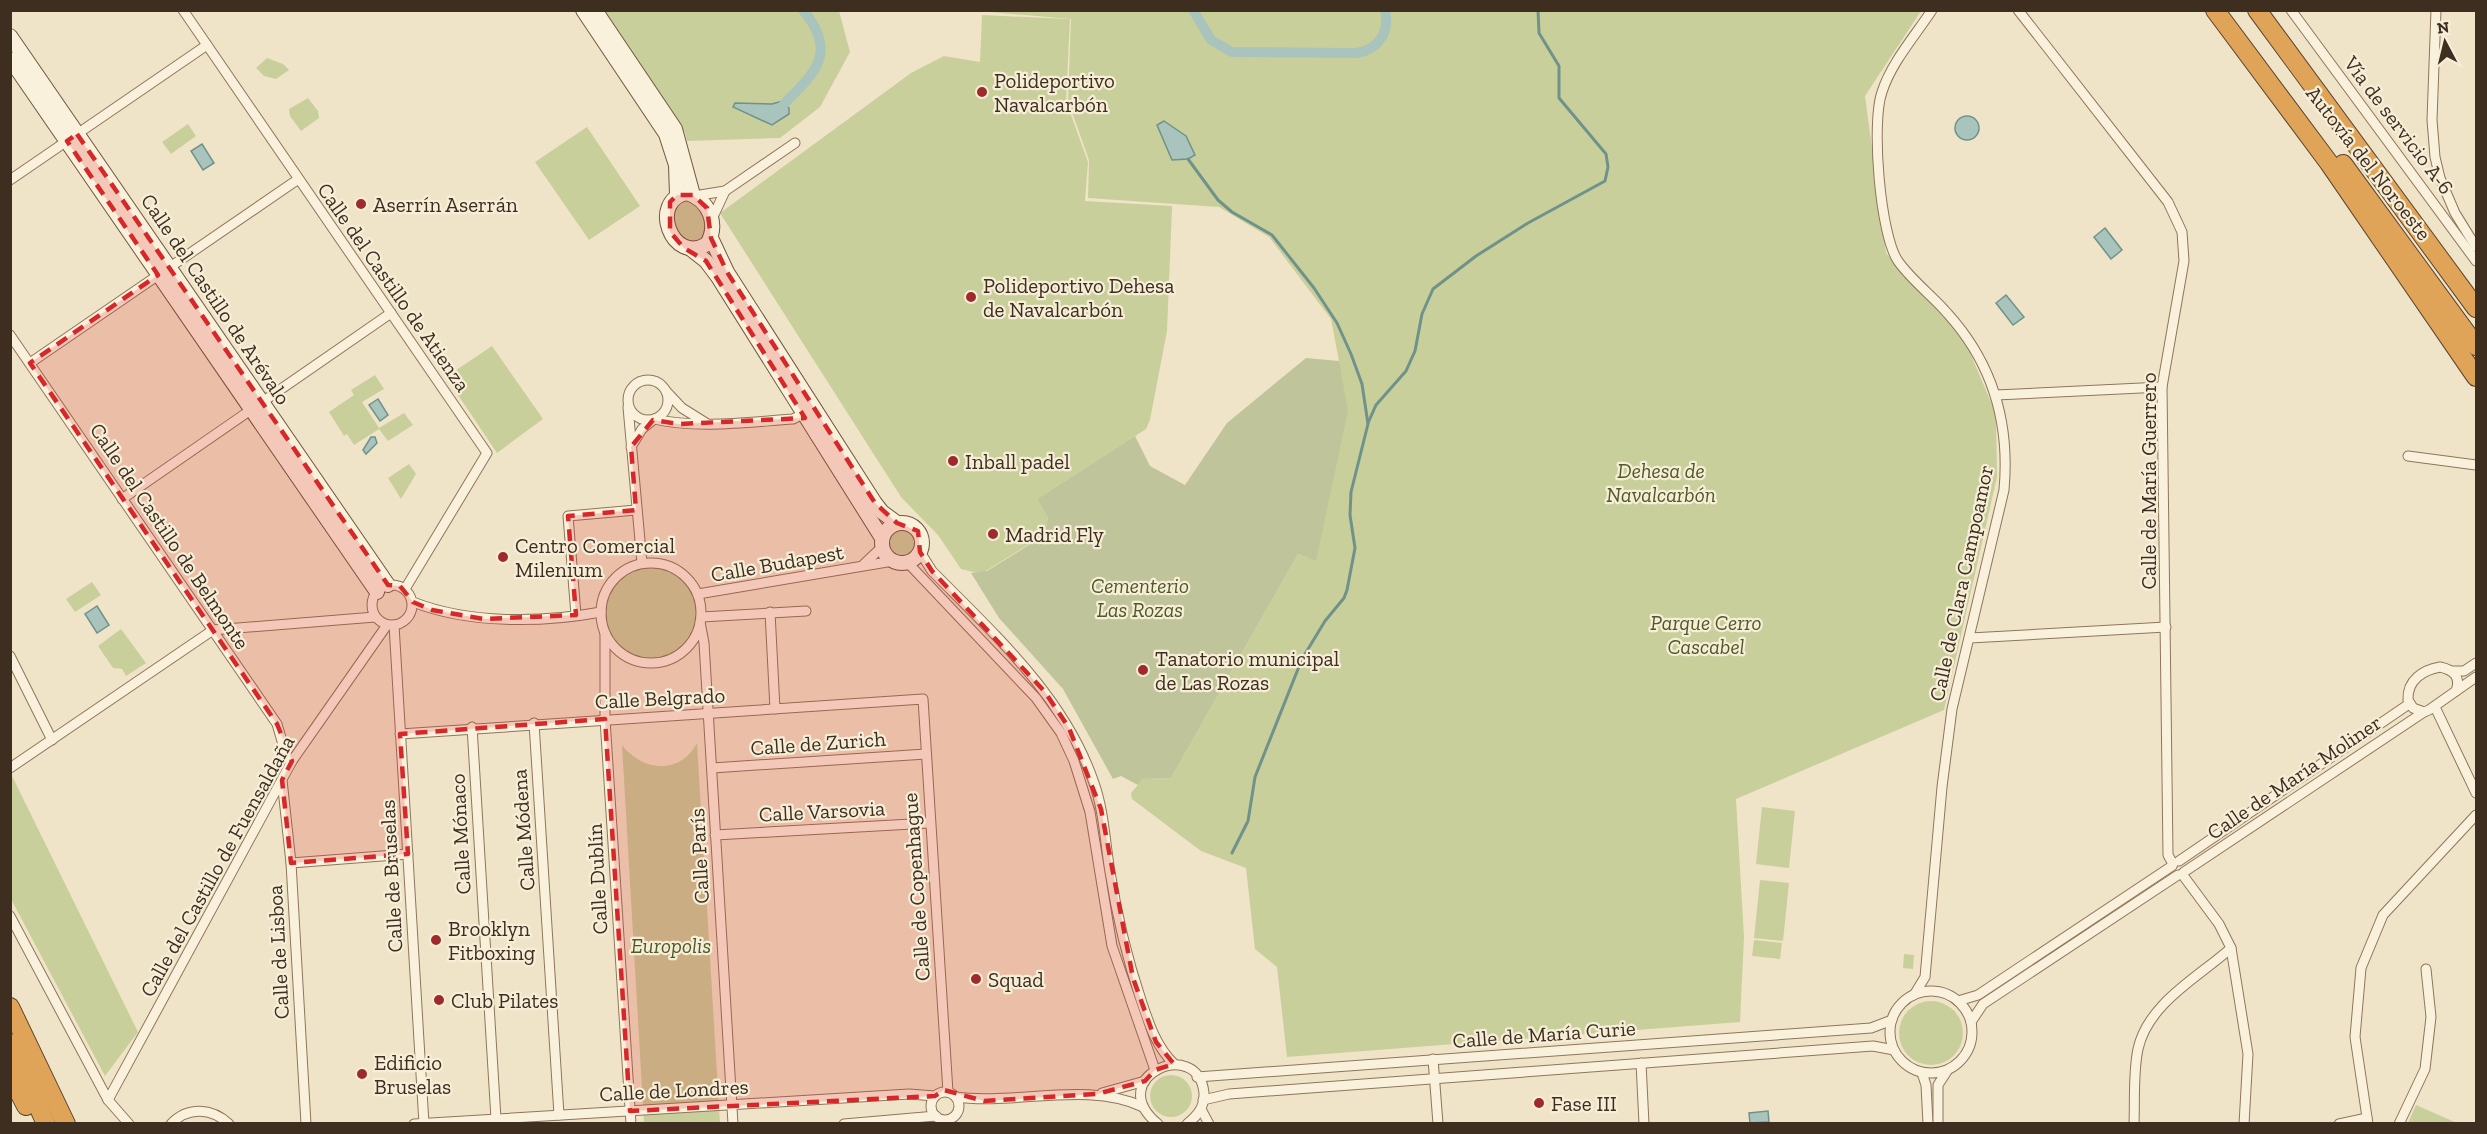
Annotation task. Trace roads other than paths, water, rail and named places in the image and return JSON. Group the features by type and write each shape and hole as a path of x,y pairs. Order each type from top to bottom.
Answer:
{"highway":[{"path":"2215,10 2329,163 2476,377"},
{"name":"Autovía del Noroeste","path":"2222,10 2378,208 2476,346"},
{"name":"Autovía del Noroeste","path":"2257,10 2476,308"},
{"path":"2329,163 2352,188 2432,293 2446,303"},
{"path":"10,1007 66,1124"},
{"path":"10,1043 46,1124"},
{"path":"10,1075 34,1124"}],"street":[{"name":"Calle del Castillo de Atienza","path":"183,10 297,180 487,453 405,589"},
{"path":"583,10 666,134 676,165 677,195 670,202 667,222 674,239 706,261 718,277 882,543 1036,698 1060,733 1074,761 1090,812 1112,946 1155,1070"},
{"path":"595,10 675,129 694,196 707,208 712,219"},
{"name":"Calle de Clara Campoamor","path":"1914,995 1925,977 1943,777 1952,709 2004,490 2006,449 1996,395 1988,373 1966,334 1898,261 1884,224 1878,118 1881,93 1888,77 1932,10"},
{"name":"Calle de María Guerrero","path":"2018,10 2168,202 2182,232 2184,261 2162,387 2168,855 2175,864"},
{"name":"Vía de servicio A-6","path":"2291,10 2476,261"},
{"path":"2436,10 2432,120 2435,158 2440,178 2455,213 2476,247"},
{"name":"Calle del Castillo de Arévalo","path":"10,36 72,137 382,588"},
{"path":"10,180 207,45"},
{"name":"Calle del Castillo de Arévalo","path":"10,59 72,137"},
{"path":"677,195 694,196 725,191 795,143"},
{"path":"30,363 297,180"},
{"path":"725,191 712,219 711,238 727,272 875,503 897,523"},
{"path":"692,250 707,244 711,238"},
{"path":"122,499 391,313"},
{"name":"Calle del Castillo de Belmonte","path":"10,335 277,724 286,755 292,761"},
{"path":"642,564 628,396 633,386 642,381 652,381 666,391 681,408 706,423"},
{"path":"1996,395 2162,387"},
{"path":"631,447 642,429 666,408 666,391"},
{"path":"628,407 643,420 653,419 679,424 794,419 803,414"},
{"path":"2408,456 2476,465"},
{"path":"576,615 568,516 636,510"},
{"path":"882,543 890,526 897,523 909,524 918,531 922,542 920,552 932,571 1045,692 1079,747 1101,809 1116,905 1133,978 1156,1042 1174,1064"},
{"name":"Calle Budapest","path":"862,566 882,543"},
{"path":"900,561 920,552"},
{"name":"Calle Budapest","path":"698,594 900,561"},
{"path":"642,564 662,564 681,573 698,594 701,620 687,647 663,661 649,663 623,654 605,633 601,612 606,590 612,580 631,567 642,564"},
{"path":"375,617 372,604 382,588 405,589 413,602 432,610 484,620 601,612"},
{"path":"10,768 213,630 375,617 390,625 408,618 413,602"},
{"path":"701,620 806,610"},
{"path":"770,612 775,709"},
{"name":"Calle París","path":"701,620 733,1124"},
{"name":"Calle de Bruselas","path":"390,625 400,734 424,1123"},
{"name":"Calle del Castillo de Fuensaldaña","path":"108,1100 292,761 390,625"},
{"path":"1970,638 2166,627"},
{"name":"Calle Dublín","path":"605,633 605,719 631,1124"},
{"path":"10,656 52,740"},
{"path":"2476,663 2464,670 2453,671 2440,667 2419,674 2411,684 2408,694 2409,704 2424,712 2435,707 2476,678"},
{"path":"2453,671 2458,680 2456,691"},
{"name":"Calle Belgrado","path":"400,734 472,727 923,699"},
{"name":"Calle de Copenhague","path":"923,699 945,1095"},
{"name":"Calle de María Moliner","path":"1959,1001 1978,995 2409,704"},
{"path":"2435,707 2476,794"},
{"name":"Calle de María Moliner","path":"1971,1022 1983,1004 2424,712"},
{"name":"Calle Módena","path":"534,723 559,1115"},
{"name":"Calle Mónaco","path":"472,727 496,1119"},
{"name":"Calle de Zurich","path":"712,768 926,754"},
{"name":"Calle de Lisboa","path":"282,780 291,864 306,1124"},
{"path":"2340,1124 2367,1121 2355,1037 2361,968 2383,915 2476,815"},
{"name":"Calle Varsovia","path":"715,835 930,823"},
{"path":"291,864 408,854"},
{"path":"2175,864 2184,865 2181,873 2219,924 2231,948 2248,1054 2244,1124"},
{"path":"10,916 108,1100 129,1124"},
{"path":"2134,1124 2138,1049 2147,1025 2158,1010 2231,948"},
{"path":"2399,1124 2425,1069 2431,1017 2426,969"},
{"path":"1925,977 1938,992 1959,1001 1971,1022 1971,1045 1961,1060 1947,1071 1938,1085 1938,1124"},
{"path":"1938,992 1914,995 1900,1005 1892,1020 1890,1036 1894,1050 1905,1065 1922,1073 1947,1071"},
{"name":"Calle de María Curie","path":"1197,1077 1871,1028 1892,1020"},
{"name":"Calle de María Curie","path":"1202,1105 1229,1095 1873,1046 1894,1050"},
{"path":"1433,1059 1438,1124"},
{"path":"1641,1063 1644,1124"},
{"path":"844,1124 950,1118 957,1112 984,1101 1096,1094 1144,1081 1155,1070 1174,1064 1183,1066 1202,1084 1202,1105 1209,1124"},
{"path":"1922,1073 1926,1085 1928,1124"},
{"path":"1144,1081 1141,1098 1147,1115"},
{"name":"Calle de Londres","path":"414,1124 909,1094 945,1095 984,1101"},
{"path":"1096,1094 1124,1099 1158,1124"},
{"path":"937,1119 931,1106 945,1095 957,1112 959,1124"},
{"path":"1187,1123 1202,1105"},
{"path":"171,1124 189,1112 203,1110 217,1114 229,1124"}],"water":[{"path":"782,101 789,108 789,114 772,125 733,107 735,103 772,104"},
{"path":"1967,116 1972,117 1978,123 1978,133 1972,139 1967,140 1962,139 1956,133 1955,128 1956,123 1962,117"},
{"path":"1164,121 1186,136 1195,155 1188,159 1172,160 1157,125"},
{"path":"202,144 214,163 203,170 191,151"},
{"path":"2105,228 2122,250 2111,259 2094,237"},
{"path":"2006,295 2024,317 2013,325 1996,303"},
{"path":"378,399 388,415 380,421 369,405"},
{"path":"371,437 375,437 377,443 366,454 363,450"},
{"path":"97,606 109,625 97,633 85,614"},
{"path":"1768,1111 1769,1122 1750,1123 1749,1113"}],"waterway":[{"path":"784,104 805,82 819,61 821,50 819,38 814,25 803,10"},
{"path":"1193,10 1211,40 1232,52 1357,53 1371,48 1381,38 1386,25 1385,10"},
{"path":"1368,423 1376,405 1406,371 1415,351 1422,314 1433,289 1476,256 1528,223 1605,181 1608,167 1606,154 1559,98 1559,66 1539,33 1538,10"},
{"path":"1188,159 1218,200 1232,212 1272,235 1314,288 1337,323 1351,354 1362,384 1368,424 1351,492 1350,515 1355,548 1347,590 1344,598 1325,621 1302,659 1255,777 1248,821 1232,853"}],"place":[{"name":"Polideportivo Navalcarbón","path":"982,92"},
{"name":"Aserrín Aserrán","path":"361,204"},
{"name":"Polideportivo Dehesa de Navalcarbón","path":"971,297"},
{"name":"Inball padel","path":"953,461"},
{"name":"Madrid Fly","path":"993,534"},
{"name":"Centro Comercial Milenium","path":"503,557"},
{"name":"Tanatorio municipal de Las Rozas","path":"1143,670"},
{"name":"Brooklyn Fitboxing","path":"436,940"},
{"name":"Squad","path":"976,979"},
{"name":"Club Pilates","path":"439,1000"},
{"name":"Edificio Bruselas","path":"362,1074"},
{"name":"Fase III","path":"1539,1103"}],"park label":[{"name":"Dehesa de Navalcarbón","path":"1661,482"},
{"name":"Cementerio Las Rozas","path":"1140,597"},
{"name":"Parque Cerro Cascabel","path":"1706,634"},
{"name":"Europolis","path":"671,945"}]}
